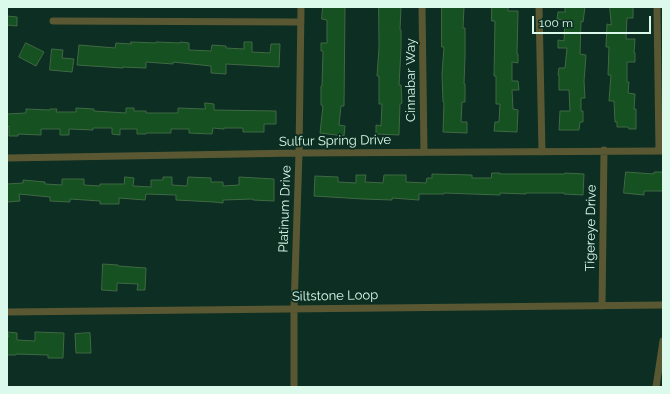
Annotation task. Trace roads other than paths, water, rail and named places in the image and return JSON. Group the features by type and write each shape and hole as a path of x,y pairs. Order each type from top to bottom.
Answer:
{"street":[{"name":"Platinum Drive","path":"294,387 294,309 299,153 301,7"},
{"name":"Cinnabar Way","path":"422,7 424,152"},
{"path":"539,7 542,152"},
{"path":"657,7 661,151"},
{"path":"52,22 301,22"},
{"name":"Sulfur Spring Drive","path":"7,158 299,153 542,152 604,150 661,151"},
{"name":"Tigereye Drive","path":"602,306 604,150"},
{"name":"Siltstone Loop","path":"7,312 663,305"},
{"path":"656,387 663,341"}]}
